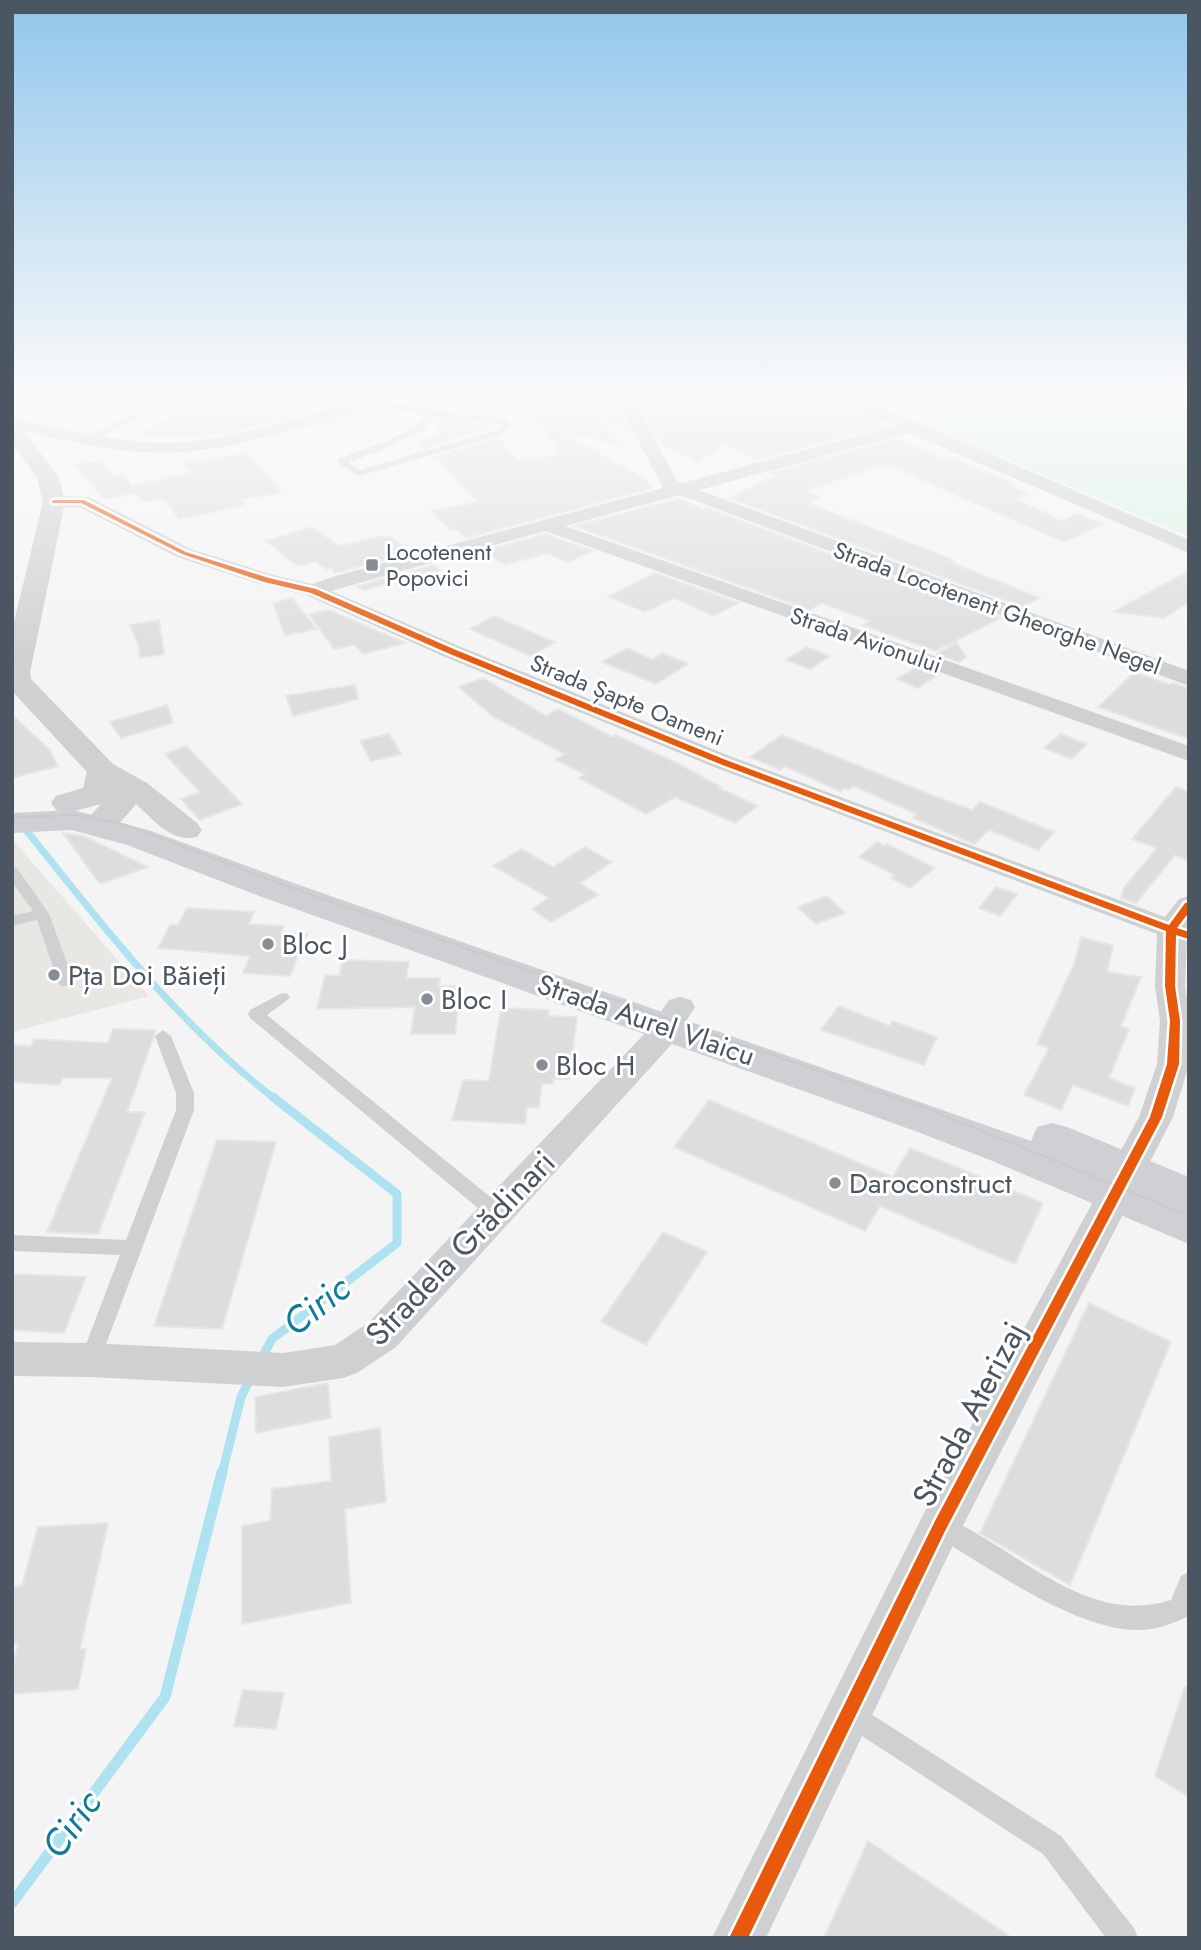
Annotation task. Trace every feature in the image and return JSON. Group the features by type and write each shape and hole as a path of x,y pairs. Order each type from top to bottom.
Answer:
{"main road":[{"name":"Strada Aurel Vlaicu","path":"12,806 83,814 139,838 673,1017"},
{"name":"Strada Aurel Vlaicu","path":"12,823 83,814 140,813 673,1017 930,1120 1122,1182 1189,1196"},
{"name":"Strada Aurel Vlaicu","path":"1122,1182 1189,1226"}],"street":[{"path":"51,481 65,502"},
{"path":"668,481 679,490"},
{"path":"313,591 323,585 712,481"},
{"path":"1032,481 1189,548"},
{"name":"Strada Locotenent Gheorghe Negel","path":"679,490 1189,679"},
{"name":"Strada Șapte Oameni","path":"65,502 184,552 267,580 313,591 453,652 723,762 1183,923"},
{"name":"Strada Aurel Vlaicu","path":"65,502 19,633 16,673 18,681 121,790 122,801 83,814"},
{"name":"Strada Avionului","path":"545,525 1189,754"},
{"path":"83,814 85,799 99,793 103,786 102,770"},
{"name":"Strada Aurel Vlaicu","path":"102,770 127,780 155,807 186,830"},
{"name":"Strada Aterizaj","path":"738,1938 940,1525 1156,1117 1173,1064 1175,1021 1170,986 1183,923"},
{"name":"Stradela Grădinari","path":"12,1359 90,1360 283,1370 343,1361 382,1335 498,1214 673,1017"}],"lane":[{"path":"12,871 42,914 66,982"},
{"path":"12,920 42,914"},
{"path":"282,998 256,1014 498,1214"},
{"path":"90,1360 185,1110 185,1093 163,1036"},
{"path":"12,1242 134,1248"},
{"path":"940,1525 1073,1602 1130,1618 1159,1617 1179,1609 1189,1584"},
{"path":"849,1713 1052,1844 1124,1938"}],"shaded area":[{"path":"12,839 149,996 12,1032"}],"green space":[{"path":"1058,481 1189,481 1189,536"}],"building":[{"path":"89,481 128,481 131,486 154,481 272,481 281,492 240,500 245,505 179,519 166,501 159,499 144,502 134,493 104,499"},
{"path":"459,481 648,481 653,488 467,538 455,529 450,530 432,511 478,502"},
{"path":"765,481 833,481 805,490 821,498 808,503 954,560 950,562 1040,598 1023,607 729,498"},
{"path":"925,481 1007,481 1014,484 1010,486 1029,493 1015,499 1062,521 1077,514 1103,524 1064,542"},
{"path":"680,498 702,510 707,508 1001,618 935,651 862,625 870,621 822,603 810,610 574,526"},
{"path":"312,527 339,546 382,536 390,537 413,552 336,573 315,561 298,566 266,541"},
{"path":"545,534 593,551 568,562 547,553 505,565 484,551"},
{"path":"433,565 440,570 364,590 357,586"},
{"path":"1189,571 1189,602 1164,618 1113,612"},
{"path":"655,573 739,603 714,616 674,598 645,612 608,597"},
{"path":"292,598 317,629 285,635 273,603"},
{"path":"329,610 406,643 363,654 355,645 334,649 309,614"},
{"path":"494,616 555,642 530,656 470,629"},
{"path":"159,620 164,654 140,658 139,647 130,625"},
{"path":"956,642 966,657 959,662 937,654"},
{"path":"806,647 830,656 810,669 786,660"},
{"path":"627,648 652,660 662,653 688,664 656,684 602,662"},
{"path":"917,667 939,674 918,688 897,679"},
{"path":"1135,672 1170,685 1173,683 1189,688 1189,739 1098,707"},
{"path":"483,678 546,716 558,709 612,737 616,735 681,765 721,787 719,788 758,806 735,823 675,797 646,814 579,778 585,774 555,760 565,754 492,716 459,687"},
{"path":"355,685 358,699 293,716 286,696"},
{"path":"167,705 173,723 121,738 110,722"},
{"path":"12,715 50,750 58,766 12,778"},
{"path":"389,734 401,754 371,761 360,741"},
{"path":"1061,734 1087,744 1071,759 1044,748"},
{"path":"782,735 972,810 980,802 1054,832 1038,850 989,830 974,844 913,818 917,814 853,786 848,790 844,788 841,792 785,766 780,770 750,757"},
{"path":"186,746 242,804 200,820 181,799 200,792 165,754"},
{"path":"1176,787 1189,792 1189,861 1175,855 1136,903 1121,898 1124,888 1157,848 1132,839"},
{"path":"63,833 84,836 148,867 100,884"},
{"path":"877,842 885,846 887,844 935,868 910,888 891,878 895,875 859,857"},
{"path":"585,847 612,862 580,883 598,895 551,922 532,909 549,898 493,866 521,849 553,867"},
{"path":"996,887 1017,894 1000,916 979,908"},
{"path":"827,896 845,913 816,924 798,907"},
{"name":"Bloc J","path":"187,908 254,912 249,924 284,926 281,932 307,934 290,976 243,973 250,956 158,948 170,925 178,925"},
{"path":"1081,937 1113,946 1107,972 1141,977 1121,1026 1129,1029 1109,1078 1135,1088 1128,1106 1073,1085 1061,1110 1024,1095 1049,1048 1037,1044 1075,962"},
{"name":"Bloc I","path":"343,960 409,962 406,978 440,978 439,986 461,986 455,1034 411,1034 415,1007 317,1009 325,975 339,976"},
{"path":"839,1006 890,1026 892,1021 937,1037 924,1065 821,1030"},
{"name":"Bloc H","path":"501,1008 549,1010 548,1016 577,1017 569,1079 553,1079 553,1084 542,1084 539,1108 527,1107 525,1124 452,1120 463,1080 489,1081"},
{"path":"113,1029 156,1030 127,1112 145,1112 98,1234 47,1232 112,1078 63,1078 59,1085 12,1082 12,1045 31,1046 34,1039 108,1043"},
{"path":"709,1100 893,1177 910,1148 1043,1203 1015,1264 880,1206 865,1231 674,1147"},
{"path":"217,1140 276,1142 222,1329 154,1326"},
{"path":"663,1232 707,1252 646,1345 601,1322"},
{"path":"12,1274 86,1277 64,1333 12,1330"},
{"path":"1089,1303 1171,1342 1070,1585 980,1533"},
{"path":"328,1383 331,1418 256,1433 255,1397"},
{"path":"380,1428 386,1502 345,1509 351,1603 242,1624 242,1526 270,1521 272,1489 331,1481 329,1437"},
{"path":"108,1523 80,1649 86,1649 78,1689 12,1694 12,1668 18,1644 12,1644 12,1587 22,1586 38,1527"},
{"path":"1185,1687 1189,1688 1189,1797 1155,1776"},
{"path":"243,1690 284,1693 276,1729 234,1726"},
{"path":"868,1841 1012,1938 824,1938"}],"waterway":[{"name":"Ciric","path":"19,828 26,830 113,937 174,1006 206,1039 275,1099"},
{"name":"Ciric","path":"261,1359 272,1339 397,1243 397,1194 273,1097"},
{"name":"Ciric","path":"222,1474 241,1397 250,1379"},
{"name":"Ciric","path":"12,1903 165,1697 222,1472"}],"tram line":[{"path":"12,817 80,815 126,825 281,884 936,1112 1189,1216"}],"cycle path":[{"path":"54,502 82,501 184,553 267,580 313,591 453,652 723,762 1189,936"},
{"path":"738,1938 940,1526 1156,1117 1173,1064 1175,1021 1170,986 1171,929 1189,905"}],"place":[{"name":"Locotenent Popovici","path":"372,565"},
{"name":"Bloc J","path":"268,944"},
{"name":"Pța Doi Băieți","path":"54,975"},
{"name":"Bloc I","path":"427,999"},
{"name":"Bloc H","path":"542,1065"},
{"name":"Daroconstruct","path":"835,1183"}]}
